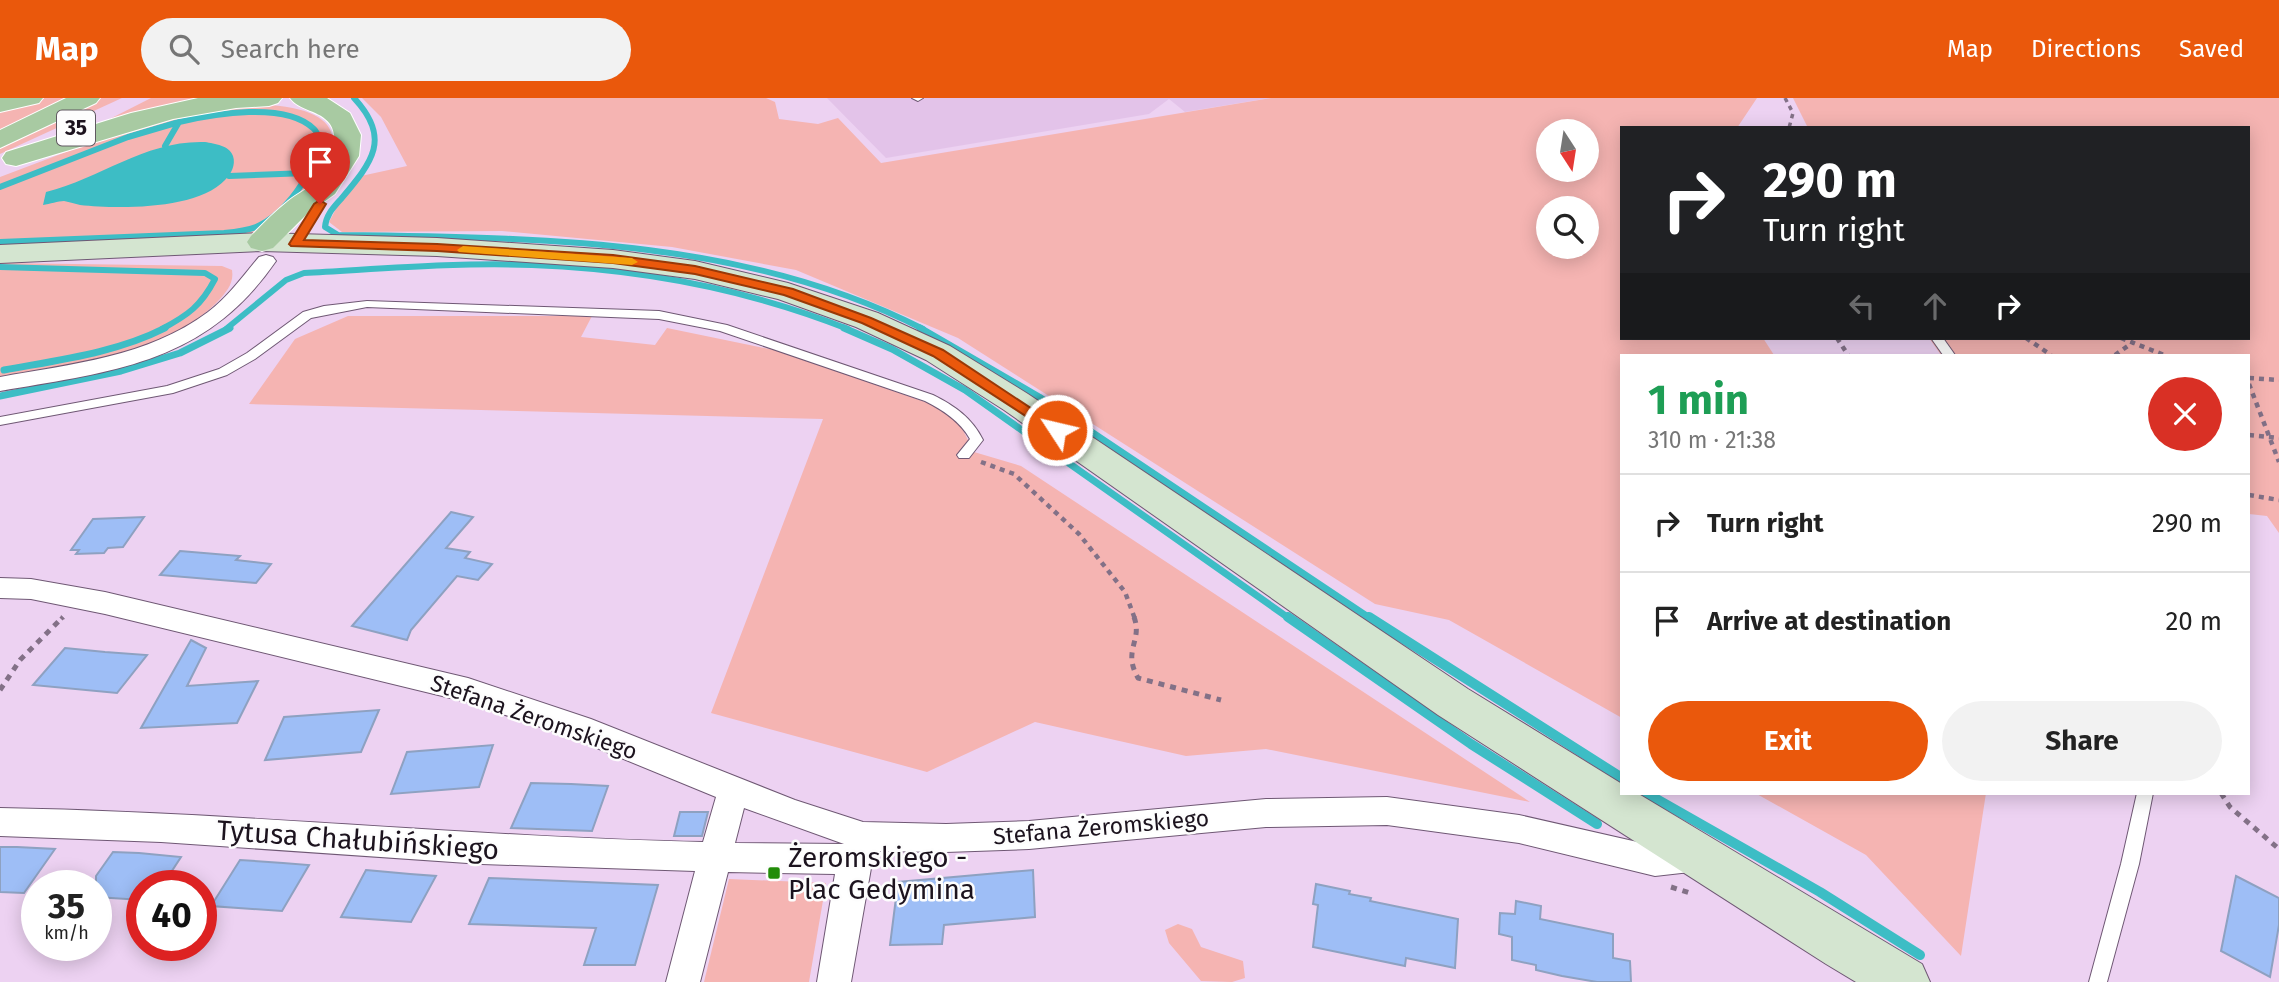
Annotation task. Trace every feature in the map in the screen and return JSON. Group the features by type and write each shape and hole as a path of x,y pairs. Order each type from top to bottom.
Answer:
{"main road":[{"path":"0,104 30,98"},
{"name":"35","path":"5,154 88,98"},
{"name":"35","path":"5,154 136,98"},
{"path":"5,154 180,109 229,100 307,100 334,111 346,126 348,135 345,156 296,244"},
{"path":"264,252 297,208 325,188"}],"street":[{"path":"264,252 285,254 296,244 437,247 613,259 708,273 788,292 867,320 938,353 1016,402 1453,702 1687,879 1904,982"},
{"path":"0,384 91,367 152,350 191,332 214,318 236,298 264,252"},
{"path":"6,254 89,259 264,252 432,260 504,253"},
{"name":"Stefana Żeromskiego","path":"0,588 31,589 105,603 468,690 580,728 791,813 859,848 946,838 1029,835 1266,813 1387,811 1519,829 1655,861 1687,879"},
{"path":"683,982 733,790"},
{"name":"Tytusa Chałubińskiego","path":"0,822 104,822 431,846 716,858 859,848"},
{"path":"834,982 859,848"}],"lane":[{"path":"0,421 169,390 223,372 251,356 307,315 324,310 367,304 477,307 659,315 703,324 806,354 947,407 970,428 976,440 964,455"},
{"path":"703,324 712,313"},
{"path":"2098,982 2130,864 2145,795"}],"path":[{"path":"1785,98 1793,113 1790,126"},
{"path":"2029,340 2050,354"},
{"path":"2126,340 2161,354"},
{"path":"2116,354 2132,343"},
{"path":"2250,378 2279,380"},
{"path":"2250,386 2279,462"},
{"path":"2250,435 2279,438"},
{"path":"964,455 1014,474 1079,534 1125,592 1137,625 1130,664 1138,678 1221,700"},
{"path":"2250,495 2279,500"},
{"path":"0,690 20,660 66,614 55,611"},
{"path":"2222,795 2230,807 2279,849"}],"shaded area":[{"path":"43,98 70,98 0,130 0,108"},
{"path":"101,98 122,98 0,154 0,146"},
{"path":"151,98 215,98 90,129"},
{"path":"362,98 766,98 775,102 779,119 818,124 838,118 881,163 1271,98 1757,98 1738,126 1620,126 1620,340 1764,340 1773,354 1620,354 1620,717 1449,620 1375,604 958,338 796,270 672,247 502,231 342,232 329,222 361,176 407,166 381,117"},
{"path":"827,98 1270,98 1185,112 1169,99 1149,114 886,158"},
{"path":"1793,98 2279,98 2279,533 2267,516 2250,514 2250,354 1940,354 1930,340 2250,340 2250,126 1807,126"},
{"path":"270,105 300,110 319,118 330,129 333,143 329,158 319,174 304,191 256,232 239,237 201,240 0,245 0,177 132,127 187,111"},
{"path":"205,142 228,149 234,159 233,166 225,180 196,197 135,207 80,205 64,201 43,205 46,192 143,153 183,143"},
{"path":"0,263 222,266 232,270 232,278 230,286 220,299 199,318 174,333 118,354 0,377"},
{"path":"348,316 592,316 581,337 655,345 667,328 779,351 954,412 974,452 1021,466 1530,802 1266,749 1186,756 1035,722 927,772 711,713 823,419 249,404 295,339"},
{"path":"1759,795 1986,795 1961,956 1866,855"},
{"path":"729,879 826,883 809,982 704,982"},
{"path":"1178,924 1192,929 1201,947 1243,961 1245,978 1232,982 1201,981 1169,943 1165,930"}],"building":[{"path":"451,512 473,517 446,548 470,552 465,558 492,564 478,580 457,576 411,630 407,640 352,626"},
{"path":"144,517 123,547 108,548 104,553 76,554 79,550 71,550 93,519"},
{"path":"180,551 240,556 236,560 271,564 256,583 160,575"},
{"path":"191,640 206,648 187,686 258,681 237,723 141,728"},
{"path":"65,648 147,655 117,693 33,685"},
{"path":"379,710 361,752 265,760 284,717"},
{"path":"493,745 479,787 391,794 407,752"},
{"path":"531,783 608,786 592,831 511,828"},
{"path":"680,812 708,812 702,836 674,836"},
{"path":"0,847 55,849 40,870 21,870 21,893 0,892"},
{"path":"113,852 181,857 172,870 126,870 126,899 112,898 112,870 100,870"},
{"path":"240,860 309,865 282,911 217,906 217,896"},
{"path":"366,870 436,876 411,922 341,917"},
{"path":"1033,870 1035,917 944,925 942,944 890,945 898,882"},
{"path":"2236,876 2279,898 2279,925 2270,977 2221,951"},
{"path":"489,878 658,885 635,965 584,965 596,928 469,924"},
{"path":"1316,884 1350,891 1349,894 1371,898 1370,901 1458,919 1455,968 1406,958 1405,966 1313,947 1318,905 1313,904"},
{"path":"1516,901 1541,906 1540,919 1613,934 1613,958 1630,961 1631,982 1597,982 1562,976 1536,970 1536,965 1512,960 1512,937 1499,934 1500,913 1515,914"}],"waterway":[{"path":"354,98 366,113 375,138 369,162 327,219 325,227 338,235 562,242 711,260 784,276 855,299 923,329"},
{"path":"0,242 224,233 252,228 267,221 288,203 312,167 322,143 314,129 302,120 268,112 229,113 179,122"},
{"path":"0,187 128,137 179,122"},
{"path":"165,146 179,122"},
{"path":"229,176 307,173"},
{"path":"226,329 286,280 304,273 475,264 573,267 653,276 732,292 848,329"},
{"path":"0,267 205,273 215,279 193,309 162,329"},
{"path":"4,370 107,350 165,328"},
{"path":"0,396 121,371 180,353 230,328"},
{"path":"844,328 892,349 965,390 1290,619"},
{"path":"920,328 1039,397 1371,619"},
{"path":"1288,617 1471,744 1597,824"},
{"path":"1369,617 1620,777"},
{"path":"1650,795 1820,892 1920,955"}],"slow traffic":[{"path":"463,250 632,262"}],"place":[{"name":"Żeromskiego - Plac Gedymina","path":"774,873"}],"route":[{"path":"320,204 296,244 437,247 613,259 695,270 788,292 867,320 938,353 1057,430"}]}
